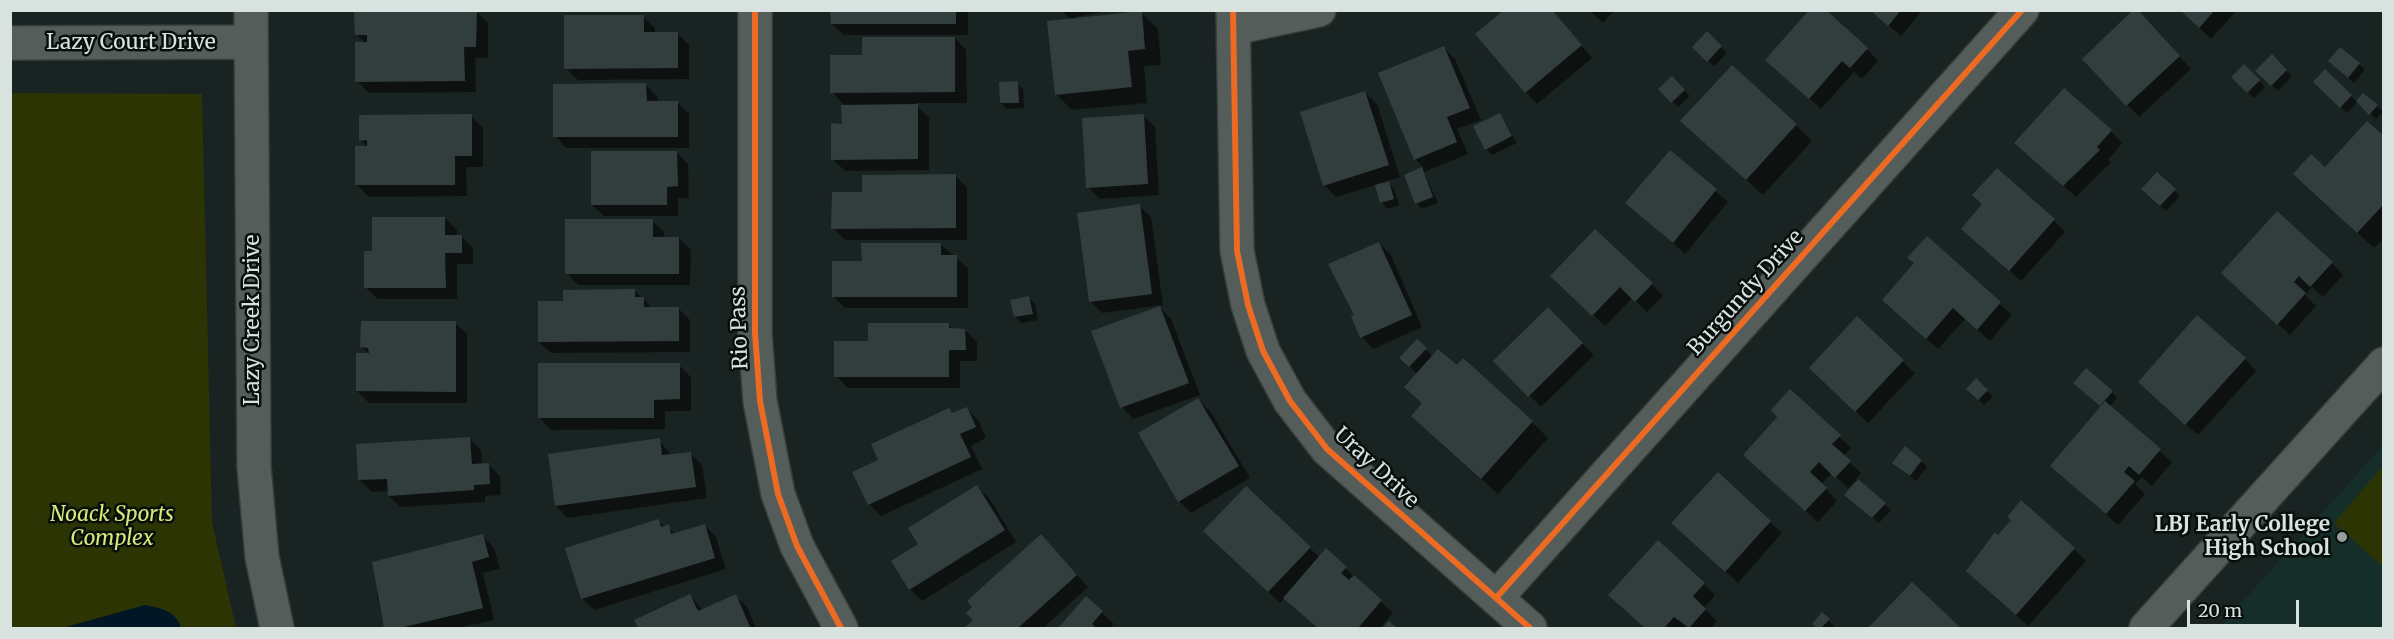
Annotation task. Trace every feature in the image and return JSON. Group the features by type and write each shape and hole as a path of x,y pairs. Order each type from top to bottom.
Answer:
{"street":[{"name":"Rio Pass","path":"755,10 755,333 760,401 778,494 797,546 841,628"},
{"path":"1233,19 1319,10"},
{"name":"Burgundy Drive","path":"1496,598 2022,10"},
{"name":"Uray Drive","path":"1233,19 1238,250 1248,305 1263,351 1290,401 1327,449 1530,628"},
{"name":"Lazy Court Drive","path":"10,43 251,26"},
{"name":"Lazy Creek Drive","path":"251,26 254,467 262,557 276,628"},
{"path":"2146,628 2384,364"}],"shaded area":[{"name":"LBJ Early College High School","path":"2383,445 2383,628 2219,628"}],"green space":[{"name":"Noack Sports Complex","path":"11,93 202,94 212,522 236,628 11,628"},
{"path":"2383,466 2383,567 2334,523"}],"water":[{"path":"145,605 172,614 181,628 62,628"}],"building":[{"path":"477,10 476,47 464,47 465,81 355,82 355,42 367,42 367,35 355,35 354,11"},
{"path":"830,10 956,10 956,24 831,24"},
{"path":"1504,10 1552,10 1582,45 1525,93 1475,34"},
{"path":"1809,10 1826,10 1868,48 1850,68 1842,61 1809,99 1765,60"},
{"path":"1870,10 1901,10 1888,26"},
{"path":"2133,10 2138,10 2180,56 2126,106 2082,59"},
{"path":"2180,10 2215,10 2199,28"},
{"path":"1142,11 1145,49 1128,51 1132,87 1055,95 1047,21"},
{"path":"564,15 644,15 644,32 678,32 678,68 564,69"},
{"path":"1707,31 1722,46 1707,62 1692,47"},
{"path":"862,37 955,37 955,92 830,93 830,55 862,55"},
{"path":"1444,46 1470,108 1447,117 1457,142 1414,160 1378,73"},
{"path":"2340,47 2360,63 2348,78 2328,61"},
{"path":"2272,54 2287,70 2271,86 2255,71"},
{"path":"2244,64 2260,80 2247,93 2231,77"},
{"path":"1732,65 1797,124 1746,180 1680,121"},
{"path":"2325,69 2352,95 2340,108 2313,82"},
{"path":"1672,76 1685,90 1671,103 1658,89"},
{"path":"1018,81 1019,103 1000,103 999,82"},
{"path":"646,83 647,101 678,101 678,137 553,137 553,84"},
{"path":"2064,88 2112,130 2097,147 2100,150 2063,186 2014,143"},
{"path":"1365,91 1389,165 1323,186 1300,112"},
{"path":"2363,93 2378,105 2369,115 2356,101"},
{"path":"918,104 918,159 831,160 831,123 842,124 841,105"},
{"path":"1500,113 1512,136 1485,150 1473,126"},
{"path":"472,114 472,156 455,156 455,185 355,185 355,146 367,146 367,140 359,141 359,115"},
{"path":"1144,114 1148,184 1086,188 1082,118"},
{"path":"2367,121 2384,136 2384,204 2357,233 2293,174 2311,154 2325,167"},
{"path":"1670,150 1717,189 1673,243 1625,203"},
{"path":"591,151 677,151 678,186 667,187 667,205 591,205"},
{"path":"1422,167 1433,197 1415,204 1404,175"},
{"path":"1997,168 2055,219 2009,271 1961,229 1982,204 1972,195"},
{"path":"2157,172 2176,189 2160,206 2141,189"},
{"path":"956,174 956,228 831,229 832,192 862,192 862,175"},
{"path":"1389,181 1394,199 1380,203 1375,185"},
{"path":"1140,204 1152,294 1089,302 1077,213"},
{"path":"2277,211 2333,262 2310,287 2299,276 2294,282 2306,293 2277,325 2221,273"},
{"path":"372,217 445,217 445,235 462,235 462,253 445,253 446,288 364,288 364,251 372,251"},
{"path":"565,219 653,219 653,237 679,237 679,274 565,274"},
{"path":"1595,229 1653,283 1635,302 1620,287 1592,316 1550,276"},
{"path":"1927,236 2001,302 1977,330 1953,308 1926,339 1882,300 1914,263 1907,258"},
{"path":"1379,242 1412,315 1360,338 1351,316 1354,315 1328,264"},
{"path":"861,243 941,243 941,255 957,255 957,297 832,297 832,261 862,261"},
{"path":"635,289 635,297 644,297 644,307 679,307 679,341 538,342 538,301 563,301 563,290"},
{"path":"1029,296 1033,314 1014,317 1010,300"},
{"path":"1160,306 1189,383 1120,408 1091,331"},
{"path":"1548,307 1583,343 1528,397 1493,361"},
{"path":"2197,315 2246,358 2185,425 2138,382"},
{"path":"1857,316 1904,360 1855,412 1809,368"},
{"path":"361,321 456,321 456,392 356,391 356,353 369,353 368,348 360,347"},
{"path":"868,323 949,323 949,328 965,329 966,350 949,350 949,377 834,377 834,341 868,341"},
{"path":"1417,339 1427,348 1409,367 1399,358"},
{"path":"1438,349 1457,365 1463,358 1533,421 1481,479 1411,416 1422,403 1404,387"},
{"path":"538,363 680,363 680,399 654,400 654,418 538,418"},
{"path":"2086,368 2113,391 2100,406 2073,383"},
{"path":"1976,378 1988,390 1978,400 1966,389"},
{"path":"1790,389 1841,435 1832,444 1851,461 1835,478 1819,462 1810,472 1827,488 1805,511 1743,455 1777,417 1771,410"},
{"path":"1198,398 1239,466 1178,502 1138,433"},
{"path":"2105,401 2161,449 2139,475 2129,466 2124,472 2135,481 2106,514 2050,466"},
{"path":"967,407 976,427 960,434 971,457 868,505 852,472 878,460 871,444 949,408 952,413"},
{"path":"470,437 472,464 489,463 490,484 474,485 474,490 388,496 387,479 358,480 356,444"},
{"path":"660,438 662,455 691,452 696,487 555,506 548,454"},
{"path":"1905,446 1922,460 1910,476 1892,463"},
{"path":"1718,472 1771,521 1725,572 1671,523"},
{"path":"1858,479 1886,503 1872,518 1844,495"},
{"path":"977,485 1005,530 909,590 891,561 918,544 908,528"},
{"path":"1246,486 1311,547 1268,592 1203,531"},
{"path":"2021,500 2075,548 2016,615 1966,571 1995,532 1998,535 2011,520 2007,517"},
{"path":"659,519 661,527 669,524 671,534 705,524 715,558 581,599 565,548"},
{"path":"483,534 489,557 472,562 483,608 400,628 384,628 372,562"},
{"path":"1041,534 1077,575 1018,628 964,628 973,620 966,613 972,607 967,601"},
{"path":"1658,540 1705,583 1693,596 1706,609 1689,628 1674,617 1664,628 1645,628 1608,595"},
{"path":"1326,548 1347,567 1341,573 1349,580 1354,575 1382,600 1358,628 1318,628 1283,598"},
{"path":"1912,582 1961,628 1868,628"},
{"path":"690,594 698,611 736,594 750,627 638,628 634,620"},
{"path":"1086,596 1103,611 1092,624 1096,628 1058,628"},
{"path":"1822,612 1830,619 1821,628 1817,628 1812,624"},
{"path":"1389,621 1393,625 1397,628 1382,628"}],"cycle path":[{"path":"755,10 755,333 760,401 778,494 797,546 841,628"},
{"path":"1233,10 1237,251 1248,305 1263,351 1290,401 1327,449 1530,628"},
{"path":"1496,598 2022,10"}],"place":[{"name":"LBJ Early College High School","path":"2342,537"}]}
